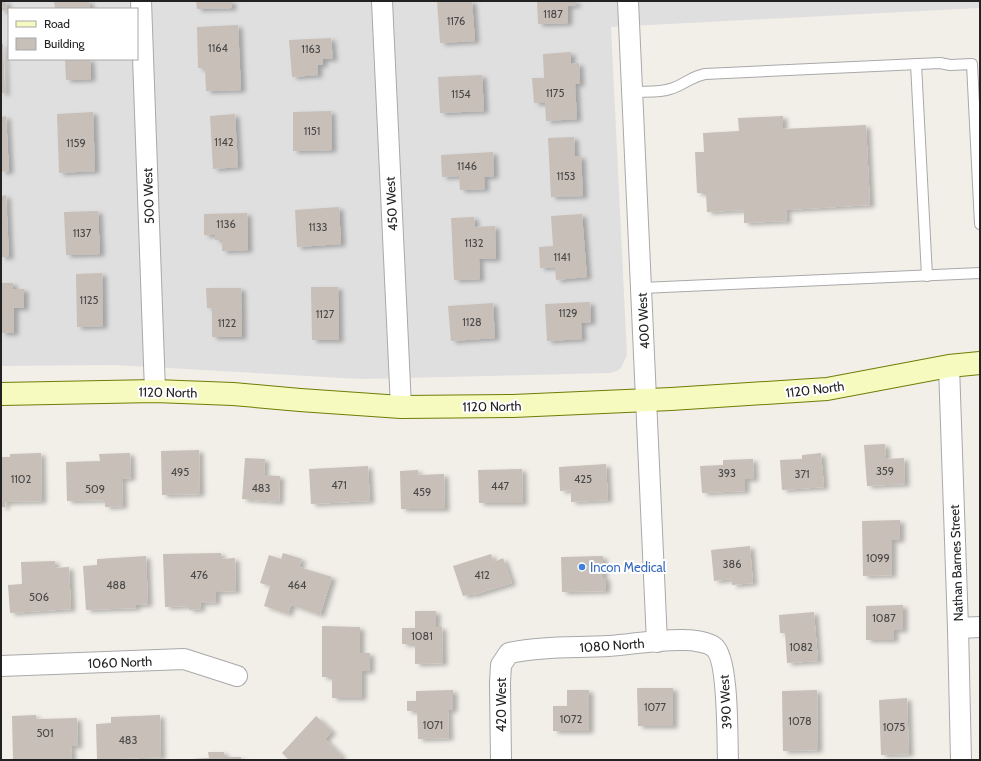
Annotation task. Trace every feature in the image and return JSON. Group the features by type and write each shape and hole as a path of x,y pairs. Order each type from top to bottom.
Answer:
{"street":[{"name":"500 West","path":"141,1 155,391"},
{"name":"450 West","path":"382,1 401,407"},
{"name":"400 West","path":"628,1 657,642"},
{"name":"1120 North","path":"1,394 155,391 226,394 401,407 513,406 647,401 827,389 949,366 980,363"},
{"name":"Nathan Barnes Street","path":"949,366 961,760"},
{"path":"958,628 980,627"},
{"name":"1080 North","path":"509,653 541,648 608,646 685,640 700,641 714,647"},
{"name":"390 West","path":"714,647 722,659 724,674 728,760"},
{"name":"420 West","path":"501,760 501,665 509,653"},
{"name":"1060 North","path":"1,666 184,659 237,676"}],"lane":[{"path":"632,92 669,90 694,76 705,74 940,63 950,65 972,64 980,224"},
{"path":"916,64 927,276"},
{"path":"642,288 980,273"}],"shaded area":[{"path":"1,1 980,1 980,8 611,27 627,355 621,368 617,371 610,373 361,379 115,365 1,366"}],"building":[{"path":"1,1 6,1 7,10 1,11"},
{"path":"54,1 89,1 90,8 55,8"},
{"path":"196,1 232,1 232,8 197,9"},
{"path":"437,1 472,1 475,41 440,43"},
{"path":"537,1 576,1 576,5 568,6 568,23 538,24"},
{"path":"238,25 241,90 206,91 205,68 198,68 197,27"},
{"path":"331,38 333,59 323,59 323,65 318,65 318,75 292,77 289,40"},
{"path":"1,44 3,44 5,93 1,93"},
{"path":"571,52 571,64 579,63 580,84 575,84 577,119 546,121 545,103 534,103 532,78 544,78 543,54"},
{"path":"65,60 90,60 91,79 66,80"},
{"path":"482,75 484,111 440,113 438,77"},
{"path":"331,111 332,150 293,151 293,112"},
{"path":"93,112 95,171 59,173 57,114"},
{"path":"235,114 238,167 213,169 210,116"},
{"path":"6,116 9,171 1,172 1,117"},
{"path":"783,116 783,129 866,125 870,205 786,210 787,221 744,223 744,210 707,212 706,193 697,193 695,152 704,152 703,133 739,131 738,118"},
{"path":"574,137 575,156 581,156 583,196 551,197 548,138"},
{"path":"493,152 494,176 484,177 485,189 460,190 459,176 442,177 441,155"},
{"path":"6,195 9,257 1,257 1,196"},
{"path":"339,207 341,244 297,247 295,210"},
{"path":"98,211 100,254 66,255 64,212"},
{"path":"247,213 248,250 222,251 222,240 215,240 215,235 204,235 204,214"},
{"path":"582,214 587,277 556,280 555,267 540,268 539,247 553,246 551,216"},
{"path":"474,217 475,227 495,226 496,259 479,259 480,279 454,280 451,218"},
{"path":"102,273 103,326 77,327 76,274"},
{"path":"1,283 13,283 13,289 24,289 24,308 14,308 14,333 1,333"},
{"path":"311,287 338,287 339,340 312,340"},
{"path":"206,288 241,288 242,337 212,337 212,308 207,308"},
{"path":"590,302 591,322 581,323 582,339 547,341 545,304"},
{"path":"493,303 495,338 451,341 448,306"},
{"path":"885,444 886,459 904,458 905,484 867,486 864,445"},
{"path":"199,450 200,494 162,495 161,451"},
{"path":"41,453 42,501 5,502 5,507 1,507 1,457 10,457 10,454"},
{"path":"130,453 131,478 122,479 123,506 105,507 105,500 67,501 66,462 100,461 99,454"},
{"path":"821,453 824,487 782,490 780,460 802,459 802,455"},
{"path":"245,458 265,459 264,475 280,476 279,502 242,499"},
{"path":"753,459 754,479 745,479 745,491 702,493 700,466 723,465 723,460"},
{"path":"606,464 608,500 571,502 571,490 560,491 559,467"},
{"path":"368,466 370,501 311,504 309,469"},
{"path":"522,469 523,503 479,503 478,470"},
{"path":"418,470 418,475 444,474 445,509 401,509 400,471"},
{"path":"900,520 900,540 892,540 892,575 863,576 862,521"},
{"path":"750,546 753,583 732,585 732,579 714,581 711,550"},
{"path":"221,553 221,559 235,558 236,591 216,592 216,602 200,603 201,609 189,610 188,606 165,607 163,554"},
{"path":"283,553 302,559 299,567 332,577 320,615 291,605 288,614 264,606 270,586 260,583 269,555 281,559"},
{"path":"491,554 494,562 503,558 512,583 473,595 463,596 453,566"},
{"path":"146,556 148,604 136,605 136,608 86,610 83,566 97,565 97,559"},
{"name":"Incon Medical","path":"603,556 603,578 606,578 606,591 562,592 561,557"},
{"path":"55,561 55,568 69,567 71,609 10,613 8,585 22,584 21,562"},
{"path":"903,605 903,630 894,630 894,640 866,640 866,606"},
{"path":"415,611 436,611 436,627 442,627 443,663 415,664 415,644 402,644 402,628 415,628"},
{"path":"814,612 818,661 787,663 785,633 780,633 779,615"},
{"path":"322,626 360,627 360,653 370,653 370,671 362,671 362,698 332,698 332,677 322,677"},
{"path":"637,688 673,688 673,726 638,726"},
{"path":"453,690 453,710 448,710 449,738 418,739 417,711 407,711 407,701 416,701 416,691"},
{"path":"567,690 589,690 589,731 553,731 553,706 567,706"},
{"path":"817,690 818,750 783,751 782,691"},
{"path":"907,698 909,754 881,755 879,700"},
{"path":"36,715 36,719 77,718 78,746 71,746 72,760 13,760 12,716"},
{"path":"160,715 161,757 97,760 96,724 111,723 111,717"},
{"path":"316,716 332,731 325,739 342,756 338,760 289,760 282,753"},
{"path":"208,752 224,752 224,757 241,757 241,760 191,760 209,758"}],"place":[{"name":"Incon Medical","path":"582,567"}]}
